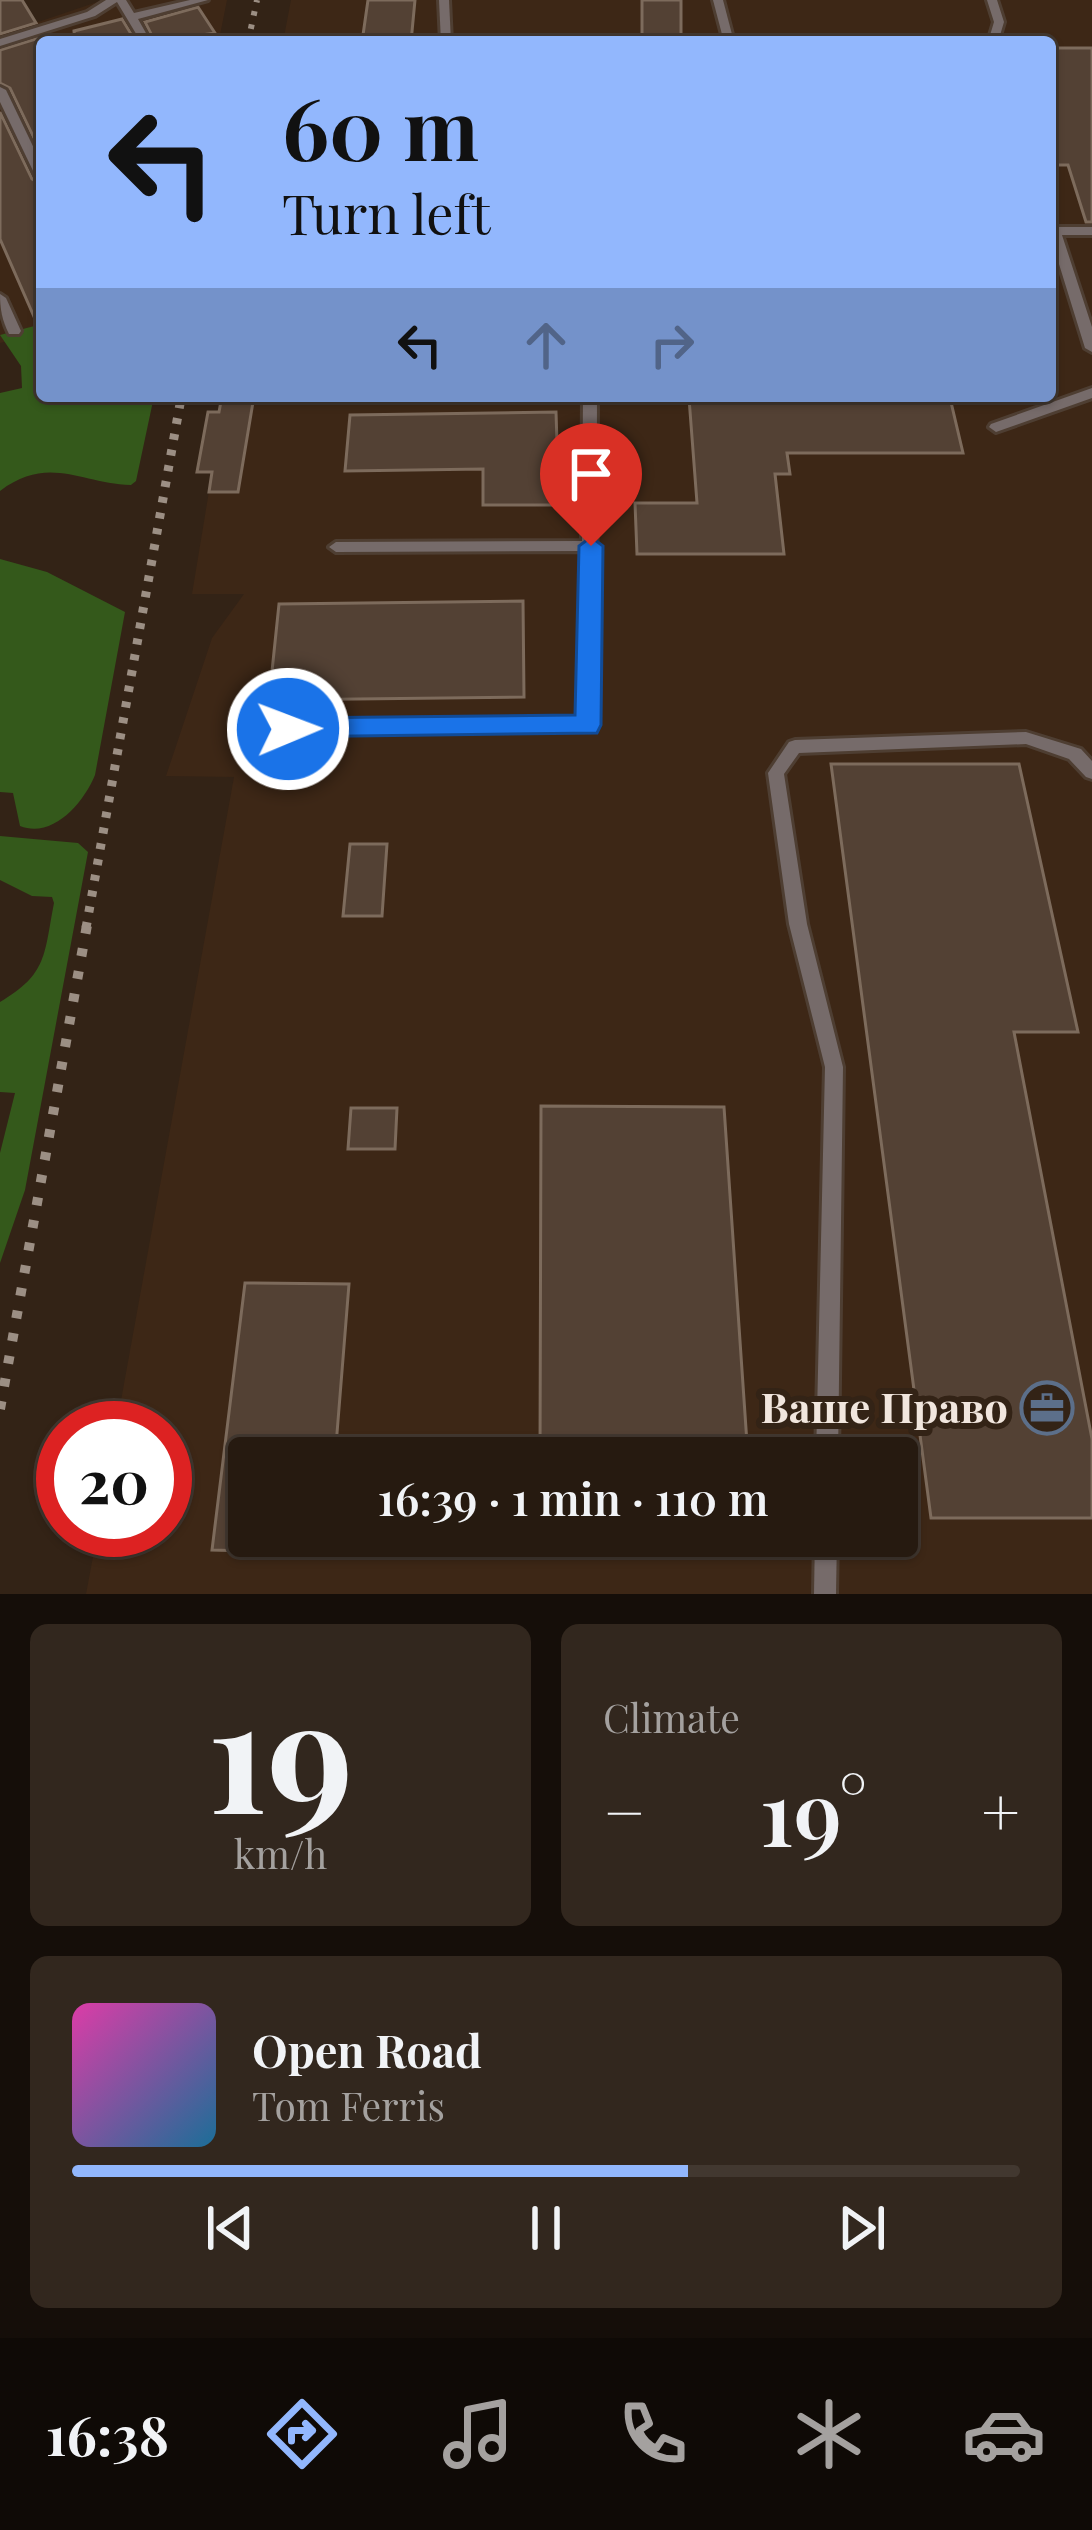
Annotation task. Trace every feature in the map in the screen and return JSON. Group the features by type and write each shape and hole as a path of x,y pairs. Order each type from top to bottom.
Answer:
{"lane":[{"path":"0,43 91,14 117,0 143,36"},
{"path":"132,17 203,0"},
{"path":"444,0 446,36"},
{"path":"718,0 727,36"},
{"path":"992,0 999,22 995,36"},
{"path":"54,27 59,36"},
{"path":"0,90 36,165"},
{"path":"1056,231 1092,231"},
{"path":"1056,240 1092,348"},
{"path":"0,298 14,331"},
{"path":"996,427 1092,393"},
{"path":"288,729 588,725 590,402"},
{"path":"336,547 591,546"},
{"path":"827,1437 834,1066 798,923 776,773 795,747 1026,738 1075,754 1092,772"},
{"path":"825,1594 826,1557"}],"shaded area":[{"path":"103,0 227,0 220,36 36,36 36,333 0,343 0,35"},
{"path":"291,0 1092,0 1092,1594 86,1594 93,1557 192,1557 192,1401 121,1401 234,777 166,776 212,638 244,594 192,594 212,473 197,472 208,412 219,411 221,402 1056,402 1056,36 284,36"}],"green space":[{"path":"36,326 36,402 153,402 136,481 131,485 34,474 0,491 0,393 22,388 21,366 0,335"},
{"path":"0,559 47,572 125,612 95,775 74,807 44,828 20,826 13,793 0,792"},
{"path":"0,836 78,843 88,852 25,1190 0,1263 0,1153 15,1093 0,1092 0,1002 36,972 54,903 52,897 32,896 0,880"}],"building":[{"path":"0,0 22,0 36,23 0,34"},
{"path":"368,0 415,0 412,36 363,36"},
{"path":"642,0 681,0 681,36 642,36"},
{"path":"198,7 215,33 152,36 145,22"},
{"path":"122,19 132,36 74,36 74,31"},
{"path":"36,39 36,142 10,88 0,83 0,50"},
{"path":"1056,48 1092,48 1092,222 1086,222 1068,165 1056,165"},
{"path":"0,112 36,181 36,321 0,239"},
{"path":"221,402 253,402 238,492 209,492 212,472 197,472 208,412 219,412"},
{"path":"689,402 951,402 963,453 787,453 790,474 775,474 784,554 637,554 635,503 697,503"},
{"path":"556,412 559,505 483,505 483,469 345,471 350,415"},
{"path":"523,601 524,697 269,700 279,604"},
{"path":"831,764 1019,764 1078,1032 1014,1032 1092,1439 1092,1518 931,1518"},
{"path":"350,844 387,844 382,916 343,916"},
{"path":"541,1106 724,1107 747,1437 540,1437"},
{"path":"351,1108 397,1108 395,1149 348,1149"},
{"path":"245,1283 349,1284 337,1437 228,1437 228,1550 212,1550"}],"railway":[{"path":"249,36 257,0"},
{"path":"179,407 180,402"},
{"path":"86,928 180,404"},
{"path":"0,1409 87,925"}],"place":[{"name":"Ваше Право","path":"1047,1408"}],"route":[{"path":"288,729 588,725 591,546"}]}
